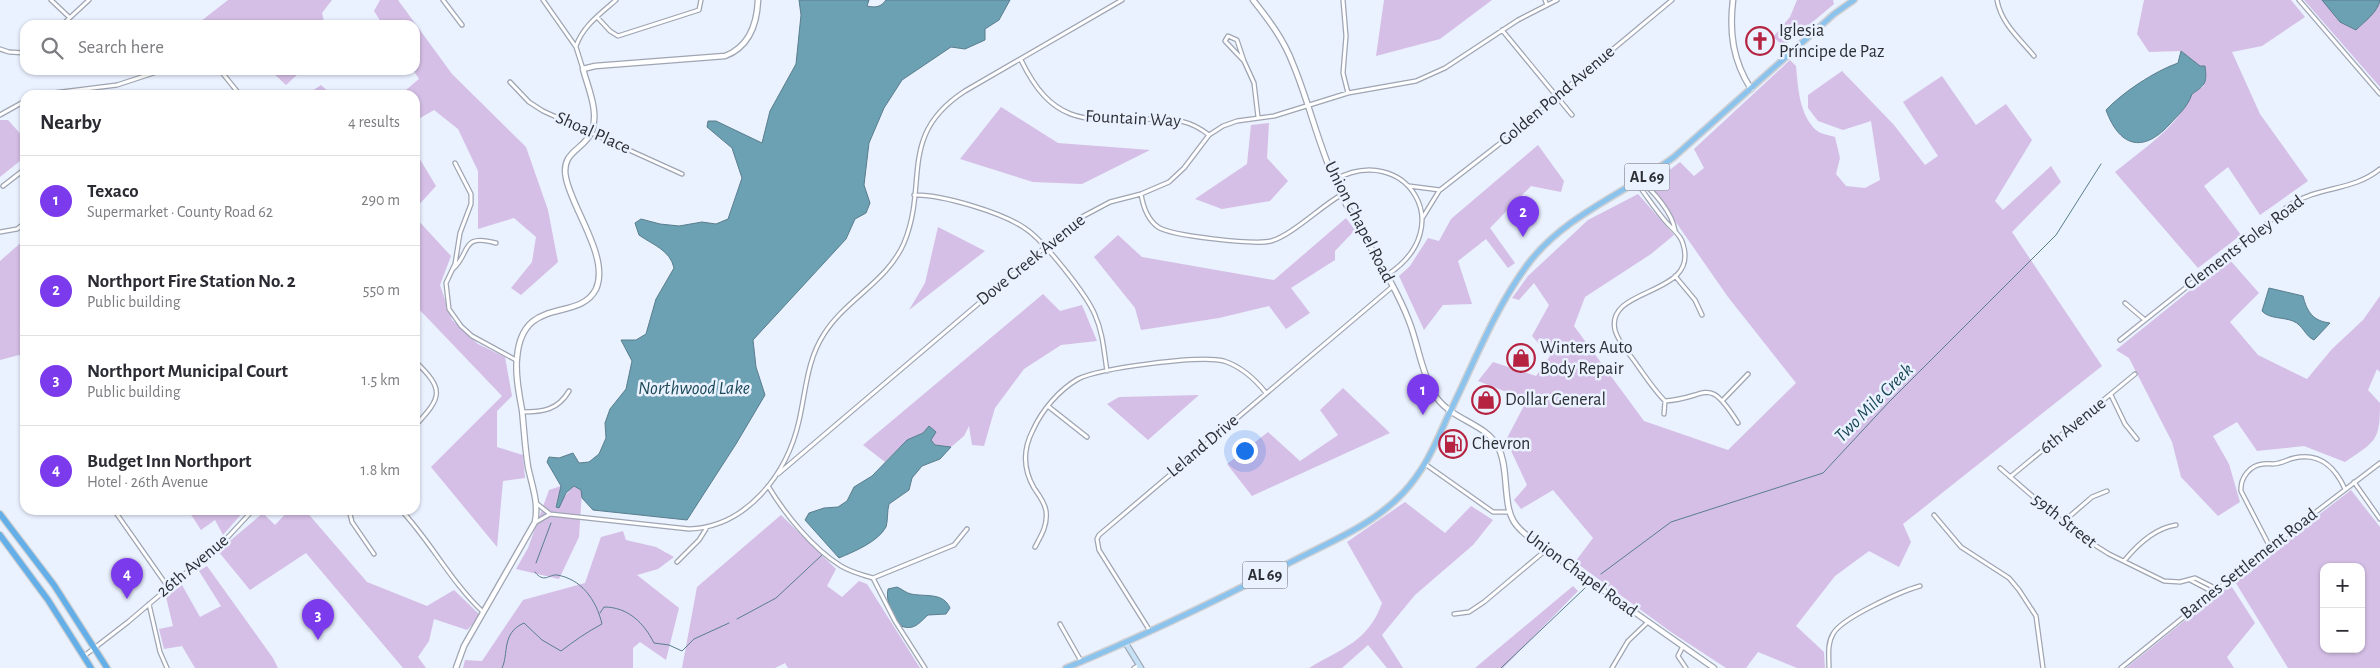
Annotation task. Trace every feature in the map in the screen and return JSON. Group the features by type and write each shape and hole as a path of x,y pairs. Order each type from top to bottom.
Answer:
{"highway":[{"path":"0,514 39,563 107,668"},
{"path":"0,535 48,600 91,668"}],"main road":[{"name":"AL 69","path":"1066,668 1262,577 1370,521 1394,502 1425,464 1501,305 1530,262 1550,240 1570,223 1639,181 1674,157 1834,14 1854,0"},
{"path":"1125,642 1138,667"}],"street":[{"path":"51,0 69,18 89,0"},
{"path":"444,0 462,25"},
{"path":"456,668 464,646 535,522 538,511 528,466 516,360 521,339 532,322 545,314 585,300 593,293 599,280 595,253 568,187 565,167 572,153 592,133 594,109 576,47 543,0"},
{"path":"576,47 580,36 616,0"},
{"path":"597,17 610,31 618,36 699,10 701,0"},
{"path":"583,69 595,66 726,56 743,45 751,32 757,18 758,0"},
{"path":"538,511 550,514 689,529 706,528 745,510 778,474 799,423 809,367 818,343 830,325 883,275 898,253 907,235 920,146 937,114 964,91 1021,60 1122,0"},
{"name":"Union Chapel Road","path":"1254,0 1283,44 1309,106 1317,136 1334,180 1387,275 1408,320 1425,375 1434,393 1450,413"},
{"path":"1343,0 1346,36 1343,73 1348,93"},
{"path":"1545,0 1547,5"},
{"name":"Dove Creek Avenue","path":"778,474 1078,219 1110,202 1141,194 1174,179 1209,135 1222,126 1258,117 1274,116 1348,93 1404,84 1431,75 1502,30 1557,0"},
{"name":"Golden Pond Avenue","path":"1423,217 1440,190 1672,0"},
{"path":"1733,0 1731,31 1733,52 1739,67 1752,89"},
{"path":"1997,0 1999,14 2034,56"},
{"path":"2299,0 2380,94"},
{"path":"1502,30 1572,115"},
{"path":"570,38 580,36"},
{"path":"1244,60 1228,46 1225,41 1228,36 1237,40 1254,83 1258,117"},
{"path":"0,49 20,53"},
{"name":"Fountain Way","path":"1021,60 1032,82 1044,98 1071,115 1091,120 1181,120 1196,125 1209,135"},
{"path":"77,90 117,85 148,75"},
{"path":"224,75 236,90"},
{"name":"Shoal Place","path":"510,82 530,102 542,110 682,174"},
{"path":"0,115 20,104"},
{"path":"455,163 471,194 471,204 460,233 453,269 445,288 449,309 454,318 472,336 516,360"},
{"name":"Clements Foley Road","path":"2120,340 2291,204 2320,190 2361,182 2380,169"},
{"path":"1334,180 1354,172 1375,170 1395,177 1408,186 1417,199 1423,217 1420,237 1413,252 1403,264 1387,275"},
{"path":"4,186 20,173"},
{"path":"1639,181 1648,187 1673,221 1675,230"},
{"path":"1639,181 1642,190 1682,240 1685,256 1676,276 1664,285 1622,306 1616,314 1614,324 1621,343 1665,402 1664,414"},
{"path":"1408,186 1440,190"},
{"path":"1141,194 1150,218 1161,229 1248,243 1270,241 1284,235 1341,195"},
{"path":"914,195 938,197 1017,223 1030,232 1076,285 1095,314 1103,339 1106,371"},
{"path":"0,232 20,227"},
{"path":"453,269 460,262 464,250 474,241 481,240 496,243"},
{"path":"1676,276 1695,300 1702,315"},
{"name":"Leland Drive","path":"1150,630 1101,555 1097,539 1107,527 1392,286"},
{"path":"2125,303 2145,320"},
{"path":"1035,547 1045,528 1046,513 1041,498 1028,476 1025,455 1032,430 1057,395 1073,382 1106,371 1174,361 1211,359 1226,362 1245,371 1266,393"},
{"path":"420,366 432,379 436,394 435,404 420,420"},
{"path":"1722,401 1748,374"},
{"name":"6th Avenue","path":"2010,477 2136,374"},
{"path":"522,412 558,406 569,391"},
{"path":"1665,402 1706,392 1716,394 1738,422"},
{"path":"2111,395 2125,424 2137,439"},
{"path":"1049,407 1087,437"},
{"path":"1425,464 1493,512 1508,512 1504,466 1500,449 1484,432 1450,413"},
{"path":"2270,547 2241,491 2242,481 2251,468 2260,464 2276,464 2296,457 2312,457 2326,462 2334,468 2345,489"},
{"name":"Barnes Settlement Road","path":"2121,668 2270,547 2380,463"},
{"name":"59th Street","path":"2000,468 2086,541 2164,582 2195,578 2202,579 2213,587 2214,592"},
{"path":"2354,482 2378,512 2380,518"},
{"path":"768,486 798,526 827,555 848,570 873,578 954,545 967,529"},
{"path":"2063,522 2092,497 2107,491"},
{"path":"536,503 550,514"},
{"name":"Union Chapel Road","path":"1508,512 1519,529 1546,550 1714,668"},
{"path":"535,522 550,514"},
{"path":"118,515 168,587"},
{"name":"26th Avenue","path":"84,656 227,538 248,515"},
{"path":"350,515 352,522 374,554"},
{"path":"405,515 421,533 467,596 483,612"},
{"path":"1934,515 1957,543 2009,578 2024,596 2036,616 2042,668"},
{"path":"2124,561 2135,549 2159,530 2176,525"},
{"path":"677,562 698,540 706,528"},
{"path":"1454,614 1469,612 1484,602 1546,550"},
{"path":"873,578 895,621 925,668"},
{"path":"1829,668 1829,645 1832,635 1838,626 1902,592 1920,586"},
{"path":"149,603 160,652 167,668"},
{"path":"1612,668 1628,641 1649,622"},
{"path":"1060,624 1081,662"},
{"path":"1683,646 1678,656 1686,668"}],"shaded area":[{"path":"228,0 332,0 322,13 324,20 202,20"},
{"path":"380,0 398,0 413,20 380,20 374,11"},
{"path":"1384,0 1492,0 1440,39 1376,56"},
{"path":"1797,0 1833,0 1834,4 1784,46 1773,37 1790,17"},
{"path":"2144,0 2291,0 2305,17 2262,46 2232,52 2260,114 2308,181 2260,215 2228,167 2204,186 2241,235 2198,268 2115,172 2159,137 2179,116 2191,94 2204,86 2200,66 2181,51 2149,52 2137,34"},
{"path":"2304,0 2380,0 2380,87"},
{"path":"420,30 452,74 526,147 548,210 558,262 521,295 511,288 532,262 536,237 514,218 478,229 478,171 458,129 434,110 420,118 420,90 406,90 419,79 416,75 420,75"},
{"path":"1790,60 1796,66 1800,100 1810,124 1818,131 1835,137 1840,158 1836,174 1846,186 1865,188 1880,180 1871,121 1843,130 1818,121 1808,108 1808,95 1842,71 1894,125 1925,165 1938,156 1903,102 1942,76 1976,125 2006,104 2032,140 1995,201 2003,210 2051,166 2061,182 2012,232 2102,366 1903,524 1911,542 1899,567 1869,551 1835,576 1796,626 1824,652 1825,668 1797,668 1758,652 1746,668 1726,668 1671,632 1575,562 1593,538 1553,490 1521,509 1514,500 1527,485 1506,440 1527,400 1478,381 1493,362 1536,376 1550,356 1532,336 1549,305 1534,283 1519,300 1512,298 1528,276 1588,220 1638,194 1674,235 1651,254 1585,297 1574,326 1644,421 1728,450 1796,383 1728,297 1650,185 1680,162 1694,176 1704,168 1694,149"},
{"path":"275,75 297,75 286,85"},
{"path":"321,85 326,90 314,90"},
{"path":"1001,107 1058,143 1150,150 1082,184 1033,182 960,159"},
{"path":"0,120 8,120 20,133 20,161 0,177"},
{"path":"1269,123 1267,158 1288,181 1270,201 1222,209 1195,199 1247,164 1251,125"},
{"path":"1538,145 1564,181 1561,192 1531,186 1490,228 1515,263 1508,268 1486,239 1458,261 1472,304 1443,305 1424,330 1399,276 1410,266 1428,238 1439,241 1451,219"},
{"path":"420,159 436,186 420,204"},
{"path":"1346,218 1355,230 1335,251 1335,260 1291,288 1310,313 1286,329 1269,306 1219,318 1141,330 1135,308 1094,257 1118,235 1142,257 1274,280"},
{"path":"420,222 451,256 440,285 452,320 478,344 505,357 512,396 497,411 497,447 523,455 525,478 503,481 497,547 431,467 502,396 420,310"},
{"path":"938,227 985,251 909,310 925,283"},
{"path":"20,243 20,356 0,360 0,261"},
{"path":"2229,259 2259,293 2230,322 2258,355 2307,379 2332,349 2363,320 2380,296 2380,372 2377,369 2368,390 2380,403 2380,416 2374,439 2364,449 2345,462 2304,446 2257,451 2237,422 2213,436 2229,464 2240,502 2218,516 2181,477 2172,442 2129,358 2116,350"},
{"path":"1043,294 1060,311 1082,305 1097,341 1061,345 1024,369 995,408 984,446 972,445 969,426 964,436 951,447 935,445 923,433 907,440 885,462 863,445"},
{"path":"1343,388 1390,433 1252,496 1227,464 1268,432 1300,461 1338,435 1320,410"},
{"path":"1199,395 1148,440 1107,404 1119,397"},
{"path":"561,486 555,507 574,486 582,490 579,537 559,579 516,569 528,548 549,490"},
{"path":"2351,490 2380,527 2380,668 2288,668 2234,580"},
{"path":"1405,502 1445,533 1471,506 1493,520 1473,545 1415,595 1382,635 1403,668 1387,668 1368,645 1342,668 1309,668 1353,643 1369,627 1376,616 1382,603 1347,542"},
{"path":"191,515 241,515 223,535 215,520 201,530"},
{"path":"261,515 265,515 275,525 284,515 309,515 367,582 427,606 454,590 481,616 467,630 434,619 429,641 418,657 426,668 403,668 306,553 250,590 218,551"},
{"path":"781,515 836,569 827,586 842,597 859,581 867,584 920,668 788,668 785,663 775,668 682,668 697,587"},
{"path":"623,531 626,540 656,547 674,557 658,569 637,575 679,608 666,660 640,642 633,648 633,668 463,668 465,660 482,661 523,600 585,583 601,537"},
{"path":"207,566 273,658 278,668 195,668 182,646 164,649 159,629 173,626 166,597 182,585 200,617 221,606 199,571"},
{"path":"2230,584 2255,623 2227,657 2234,668 2126,668"},
{"path":"1573,586 1578,591 1503,668 1475,668"}],"water":[{"name":"Northwood Lake","path":"799,0 869,0 867,6 873,7 880,6 886,0 1010,0 999,20 985,29 985,40 965,49 951,47 902,80 884,108 869,143 864,185 870,203 866,213 855,219 846,239 753,340 756,367 765,395 687,520 593,510 582,498 581,490 574,486 566,493 559,508 556,507 561,486 547,462 549,457 559,458 573,453 579,463 589,462 599,454 606,438 605,423 610,409 626,389 632,361 621,340 636,340 646,334 656,299 674,268 665,252 639,235 635,223 641,219 679,226 702,222 716,224 728,219 742,178 732,148 707,127 708,121 716,121 762,143 770,111 796,64 801,15"},
{"path":"2322,0 2380,0 2374,12 2356,30 2340,22"},
{"path":"2181,51 2200,66 2205,66 2206,76 2203,85 2192,94 2182,111 2159,134 2150,140 2141,142 2132,142 2125,138 2111,122 2106,110 2121,96 2140,83 2159,71 2178,63"},
{"path":"2269,288 2303,296 2309,311 2315,318 2330,323 2314,340 2296,323 2265,314 2262,311"},
{"path":"929,426 936,432 931,440 935,445 951,447 940,459 922,466 912,478 909,490 889,504 887,525 877,537 865,546 839,558 805,520 809,513 824,508 838,507 847,501 854,487 872,476 907,440 923,433"},
{"path":"897,587 911,594 939,597 950,608 946,614 928,615 913,627 901,626 891,609 887,594 888,589"}],"waterway":[{"name":"Two Mile Creek","path":"1601,574 1671,522 1823,473 1889,402 2056,235 2101,164"},
{"path":"536,563 551,523"},
{"path":"737,619 776,598 822,555"},
{"path":"502,668 509,638 512,632 524,623 542,640 561,651 602,624 596,606 580,586 566,577 554,575 544,578 538,576 535,572"},
{"path":"1501,668 1585,588"},
{"path":"600,613 604,607 628,613 640,623 654,643 669,645 682,651 694,639 729,623"}],"place":[{"name":"Iglesia Príncipe de Paz","path":"1760,41"},
{"name":"Northport Fire Station No. 2","path":"1523,237"},
{"name":"Winters Auto Body Repair","path":"1521,358"},
{"name":"Dollar General","path":"1486,400"},
{"name":"Texaco","path":"1423,415"},
{"name":"Chevron","path":"1453,444"},
{"name":"Budget Inn Northport","path":"127,599"},
{"name":"Northport Municipal Court","path":"318,640"}]}
